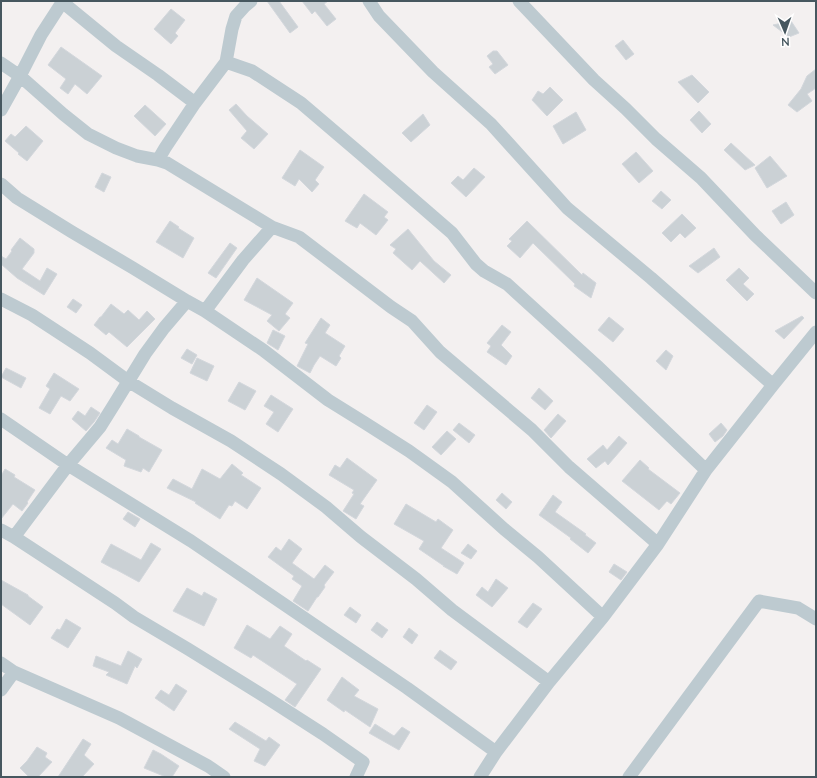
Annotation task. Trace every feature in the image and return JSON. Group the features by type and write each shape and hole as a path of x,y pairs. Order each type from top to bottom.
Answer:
{"street":[{"path":"1,110 41,35 62,1 116,46 195,103"},
{"path":"158,160 195,103 226,62 236,16 250,1"},
{"path":"369,1 379,16 434,72 492,124 567,208 651,278 773,385"},
{"path":"519,1 594,80 656,139 701,178 755,235 816,293"},
{"path":"226,62 252,71 301,103 326,124 452,233 476,264 484,271 507,284 596,365 706,470"},
{"path":"1,63 20,76 88,134 136,156 158,160 175,167 272,227 299,237 391,307 412,321 440,352 532,430 569,467 658,544"},
{"path":"1,184 24,202 204,311 264,350 328,400 409,451 452,482 504,529 538,557 603,617"},
{"path":"204,311 243,260 272,227"},
{"path":"1,299 32,315 90,353 128,381 231,441 281,474 326,507 416,579 452,610 549,682"},
{"path":"14,537 68,465 100,427 152,344 187,301"},
{"path":"480,777 496,752 549,682 603,617 658,544 706,470 816,332"},
{"path":"1,419 68,465 205,550 408,688 496,752"},
{"path":"1,530 115,602 134,617 188,648 323,734 363,762 356,777"},
{"path":"629,777 760,601 798,608 816,619"},
{"path":"1,663 14,672 119,718 208,766 224,777"},
{"path":"1,690 14,672"}],"building":[{"path":"267,1 279,1 298,27 290,33"},
{"path":"302,1 328,1 324,4 336,19 327,26 315,11 312,14"},
{"path":"171,9 185,20 175,33 178,36 171,44 154,29"},
{"path":"791,21 799,33 789,37 773,25"},
{"path":"623,40 634,54 626,60 615,46"},
{"path":"61,47 102,76 87,94 75,84 68,94 60,88 66,79 48,65"},
{"path":"493,51 497,51 508,65 495,74 489,67 493,64 487,56"},
{"path":"816,69 816,88 807,94 812,101 797,112 788,105 801,89 807,76"},
{"path":"692,75 709,92 698,103 678,82"},
{"path":"550,87 563,100 547,116 532,100 538,91 543,94"},
{"path":"236,104 247,116 268,134 254,149 241,138 247,131 229,110"},
{"path":"145,105 166,124 155,136 134,116"},
{"path":"699,111 711,124 702,133 690,120"},
{"path":"576,112 586,130 563,144 553,126"},
{"path":"423,114 430,125 411,142 402,133"},
{"path":"26,126 43,141 27,161 5,141 11,134 15,137"},
{"path":"731,143 755,165 745,170 724,150"},
{"path":"300,150 324,167 315,180 319,184 312,192 299,179 295,186 282,178"},
{"path":"636,152 653,171 639,183 622,164"},
{"path":"770,156 787,176 767,188 755,168"},
{"path":"474,168 485,177 466,197 451,183 458,176 463,180"},
{"path":"102,173 111,177 104,192 95,187"},
{"path":"661,191 671,200 662,209 652,201"},
{"path":"364,194 388,212 384,217 388,220 376,235 360,223 357,228 345,221"},
{"path":"786,202 794,215 781,224 772,211"},
{"path":"682,214 696,228 685,238 680,233 671,242 662,233"},
{"path":"170,221 194,238 183,258 156,242"},
{"path":"527,221 582,275 583,273 596,283 591,298 574,286 575,284 533,243 520,258 507,246 512,241 509,239"},
{"path":"408,229 434,261 451,275 444,283 420,261 412,270 393,253 396,249 390,245"},
{"path":"20,238 34,249 34,253 22,269 40,281 47,268 57,274 44,295 17,278 1,264 1,256 6,259"},
{"path":"230,243 237,248 216,278 208,273"},
{"path":"714,248 720,257 698,273 689,266"},
{"path":"739,268 749,278 743,284 754,294 747,301 726,280"},
{"path":"257,278 293,303 285,314 290,318 279,331 267,321 272,315 244,300"},
{"path":"73,299 82,305 76,313 67,307"},
{"path":"111,304 124,314 128,310 139,320 147,311 155,319 127,347 109,332 106,335 94,325"},
{"path":"802,316 804,318 784,339 775,331"},
{"path":"609,317 624,329 613,342 598,330"},
{"path":"321,318 330,325 325,333 345,346 339,356 341,358 336,366 320,356 310,373 297,366 308,344 305,343"},
{"path":"502,325 511,332 501,345 512,356 506,365 487,352 491,346 487,343"},
{"path":"273,330 285,336 278,350 267,343"},
{"path":"187,349 197,355 192,364 181,358"},
{"path":"666,350 673,356 666,370 656,361"},
{"path":"197,358 214,366 207,381 190,373"},
{"path":"6,368 26,378 21,388 1,377"},
{"path":"54,373 79,389 70,401 61,396 50,414 39,408 50,389 46,386"},
{"path":"239,382 256,391 245,410 228,401"},
{"path":"539,388 553,401 545,410 531,398"},
{"path":"271,395 293,409 278,432 266,424 274,412 264,406"},
{"path":"427,405 437,412 424,430 414,423"},
{"path":"91,407 100,413 86,431 72,419 78,411 85,416"},
{"path":"558,414 566,421 551,438 544,430"},
{"path":"459,423 475,435 469,443 453,430"},
{"path":"721,423 727,430 723,436 715,442 709,434"},
{"path":"127,429 162,450 149,472 143,468 141,472 124,466 126,460 106,448 112,440 118,444"},
{"path":"447,431 456,439 441,455 432,447"},
{"path":"619,436 627,443 608,465 605,461 596,468 587,459 603,445 607,450"},
{"path":"347,458 377,480 360,504 364,506 356,519 343,511 354,494 352,493 354,490 329,475 335,465 340,468"},
{"path":"640,460 649,468 648,469 680,493 671,504 667,501 659,510 622,481"},
{"path":"232,464 243,473 241,475 261,488 247,509 235,501 232,506 229,505 220,519 195,503 196,502 167,488 173,479 192,489 202,469 220,479"},
{"path":"5,469 15,475 14,477 35,490 22,511 13,504 1,519 1,476"},
{"path":"502,493 512,502 506,509 496,500"},
{"path":"553,495 562,502 555,512 596,543 588,553 570,539 571,538 539,515"},
{"path":"406,504 436,522 438,519 453,530 441,548 464,563 457,574 419,549 424,541 394,524"},
{"path":"128,512 140,519 135,527 123,519"},
{"path":"289,539 302,549 292,563 314,579 325,565 334,572 308,611 293,601 302,586 292,579 294,576 268,557 276,547 281,551"},
{"path":"151,543 161,549 139,582 101,562 111,544 141,560"},
{"path":"468,544 477,551 471,559 461,553"},
{"path":"614,564 627,572 621,580 609,572"},
{"path":"496,579 508,588 492,607 476,595 482,587 488,592"},
{"path":"1,580 28,595 43,607 30,625 1,604"},
{"path":"187,588 202,596 204,592 217,599 204,626 173,611"},
{"path":"533,603 542,609 527,628 518,622"},
{"path":"350,607 361,615 356,623 344,615"},
{"path":"66,619 81,628 68,648 51,638 57,629 60,630"},
{"path":"377,622 388,630 382,638 371,630"},
{"path":"247,625 270,639 280,626 292,634 284,646 321,669 295,707 285,700 297,684 253,655 251,658 234,648"},
{"path":"409,628 418,635 412,644 403,637"},
{"path":"440,650 457,662 451,670 434,658"},
{"path":"128,651 142,659 137,668 135,666 127,684 106,675 109,672 93,666 96,656 121,666"},
{"path":"342,677 359,690 354,696 378,709 370,727 327,700"},
{"path":"176,684 187,691 174,711 155,698 161,690 169,695"},
{"path":"235,722 266,741 269,737 280,745 265,766 254,761 260,749 229,729"},
{"path":"375,724 394,736 402,727 410,732 399,750 369,733"},
{"path":"83,739 91,744 84,755 94,764 82,777 58,777"},
{"path":"37,747 47,753 45,757 52,762 38,777 29,777 20,768"},
{"path":"153,750 179,766 172,777 166,777 144,768"}]}
